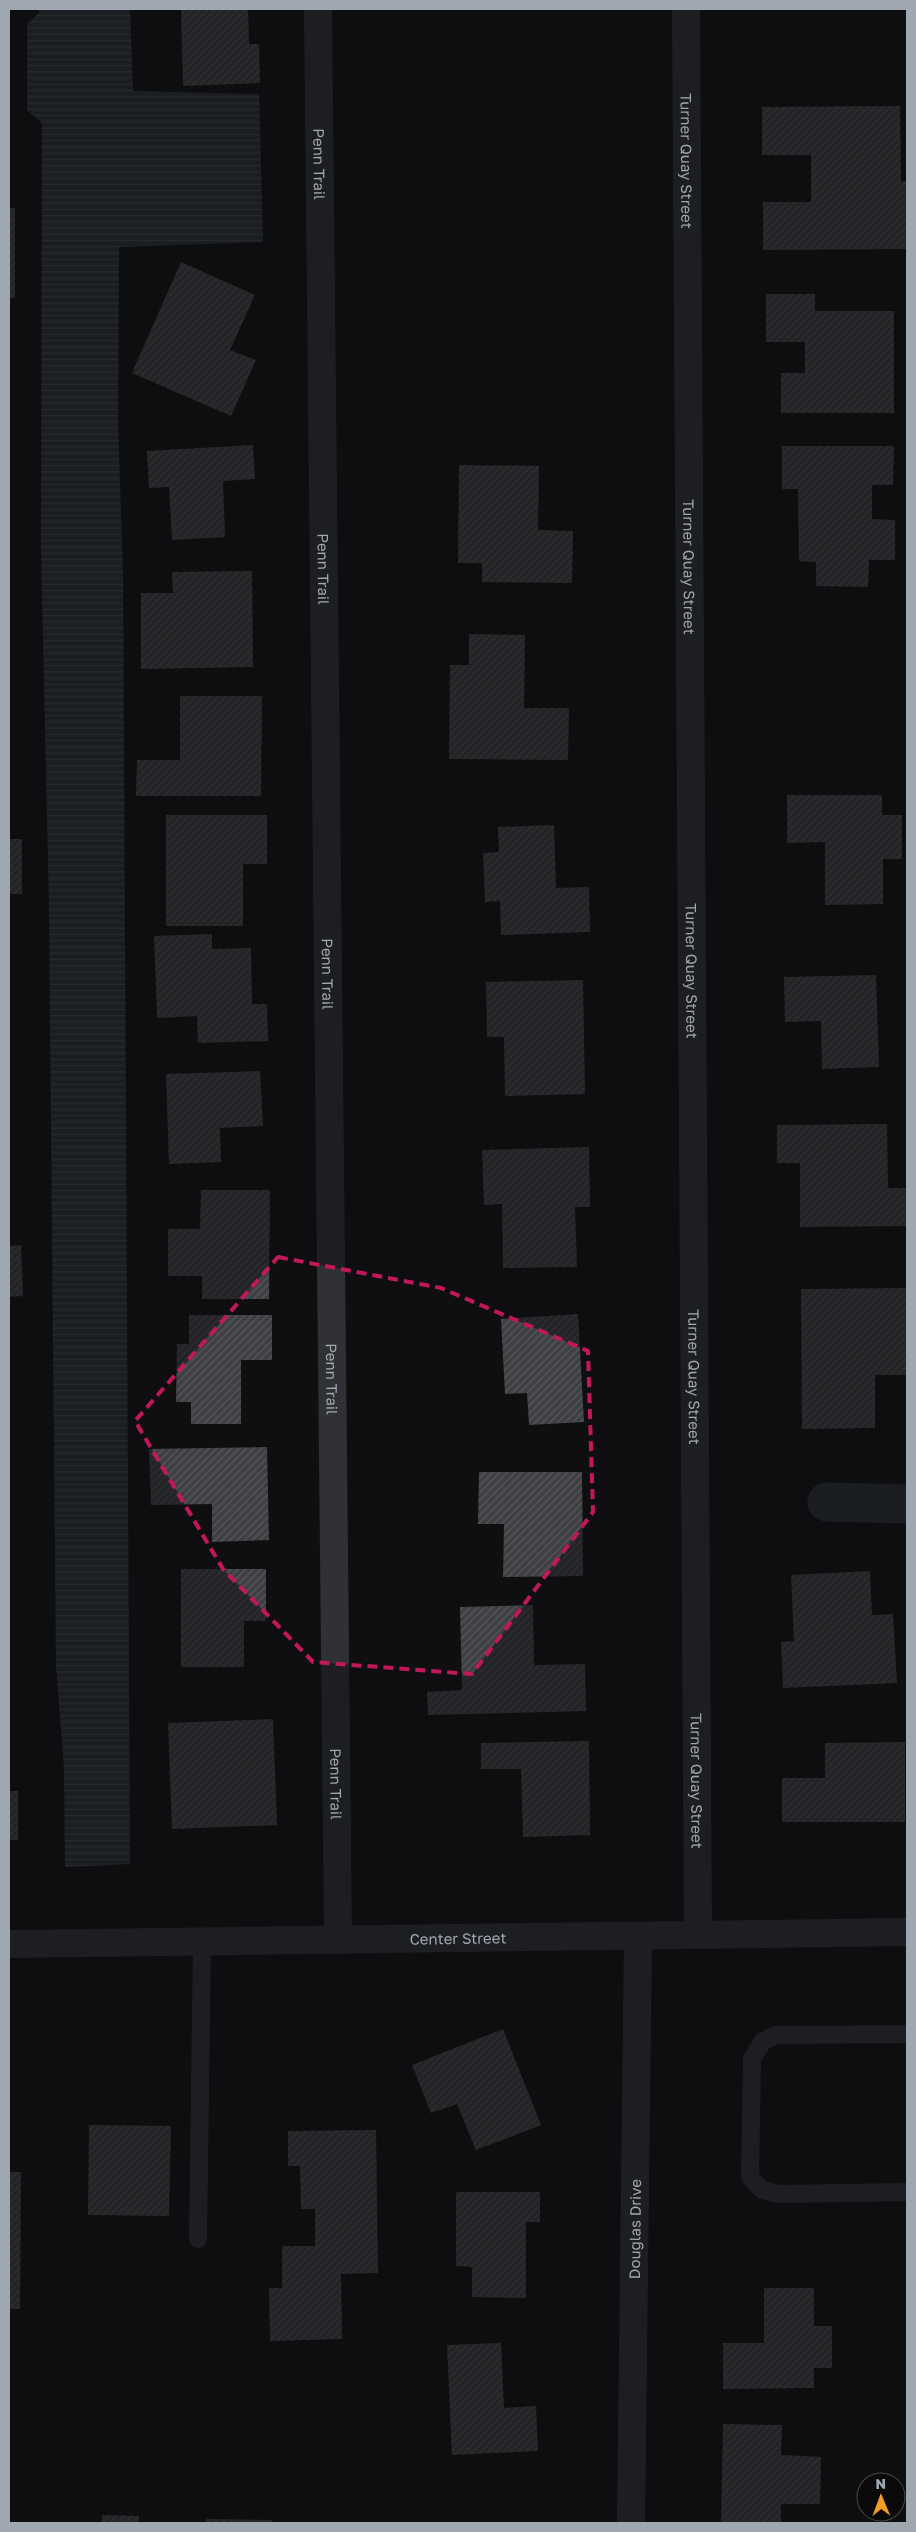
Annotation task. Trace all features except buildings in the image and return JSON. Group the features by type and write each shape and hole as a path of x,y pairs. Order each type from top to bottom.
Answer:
{"street":[{"name":"Penn Trail","path":"318,9 338,1939"},
{"name":"Turner Quay Street","path":"686,9 698,1934"},
{"name":"Center Street","path":"9,1944 907,1932"},
{"name":"Douglas Drive","path":"631,2523 638,1936"}],"lane":[{"path":"198,2239 202,1941"},
{"path":"907,2034 776,2035 762,2042 752,2059 750,2177 762,2190 779,2194 907,2192"}],"highlighted area":[{"path":"278,1257 441,1288 588,1351 593,1512 472,1674 313,1662 223,1569 135,1421"}],"shaded area":[{"path":"39,9 130,9 133,91 259,94 263,242 119,247 118,425 123,574 130,1864 65,1867 64,1768 56,1666 49,905 41,550 42,123 27,110 27,24 39,13"}],"waterway":[{"path":"827,1502 907,1504"}]}
